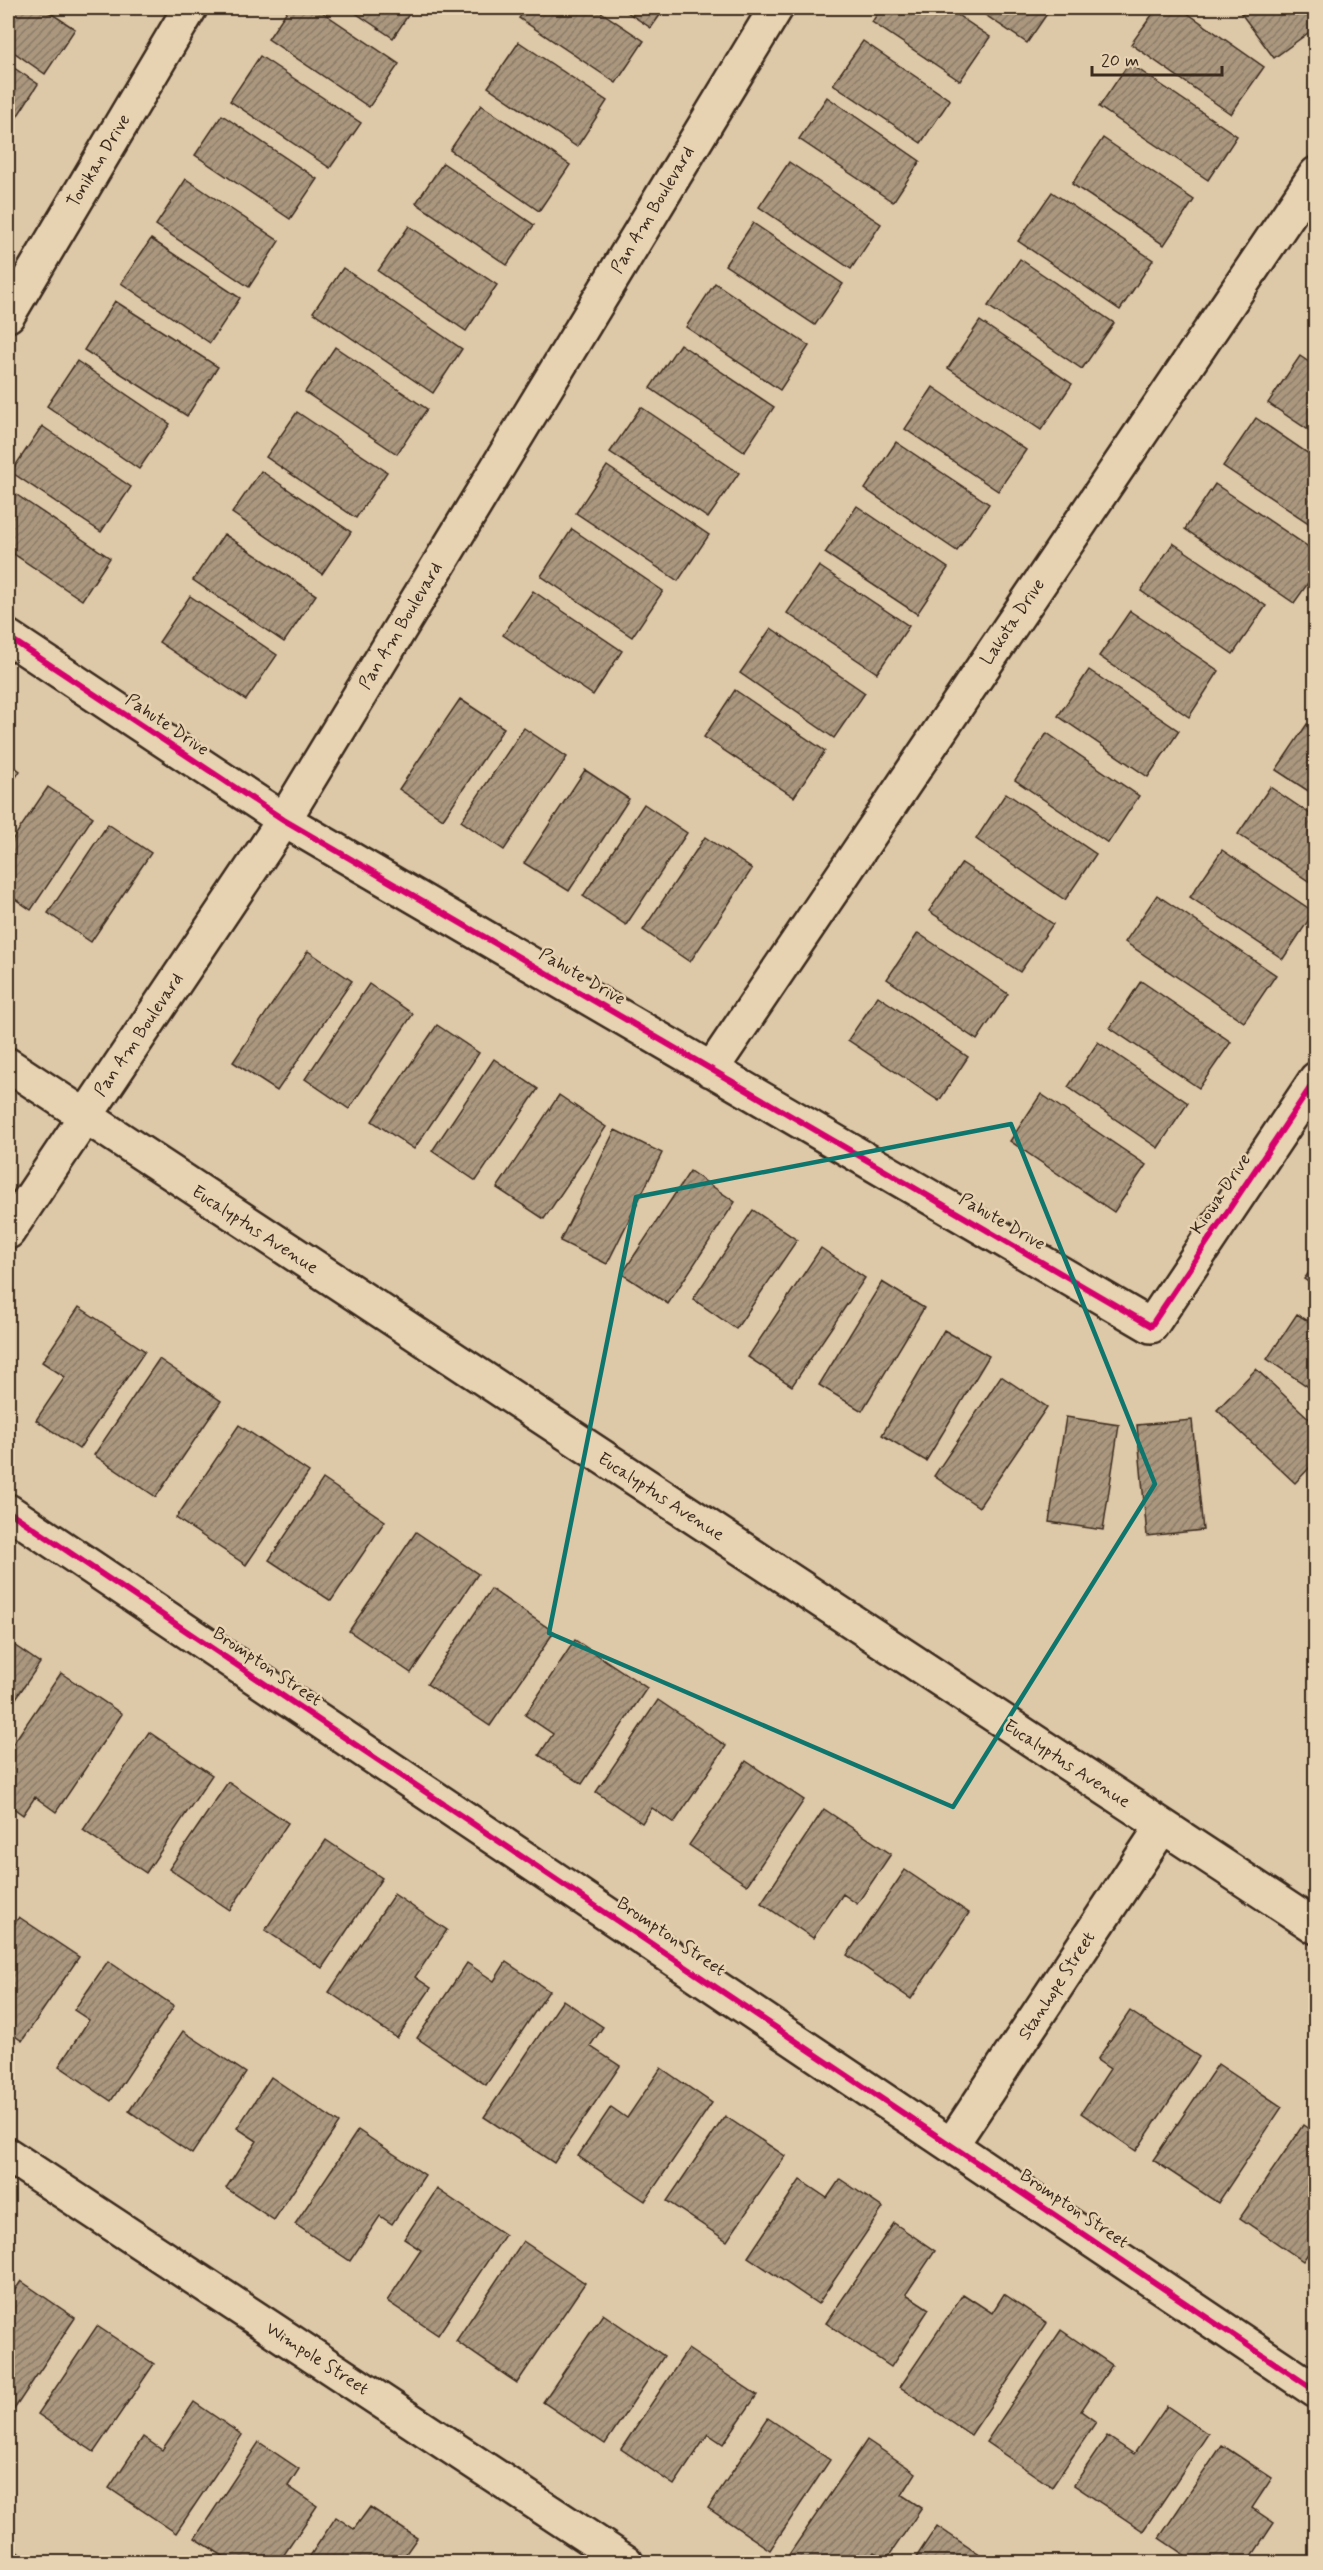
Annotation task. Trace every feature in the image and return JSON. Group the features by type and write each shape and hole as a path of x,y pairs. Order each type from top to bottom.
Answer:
{"street":[{"name":"Tonikan Drive","path":"8,315 190,8"},
{"name":"Pan Am Boulevard","path":"8,1233 284,820 776,8"},
{"name":"Lakota Drive","path":"711,1070 1316,174"},
{"name":"Pahute Drive","path":"8,637 284,820 1151,1326"},
{"name":"Eucalyptus Avenue","path":"8,1065 1316,1928"},
{"name":"Kiowa Drive","path":"1151,1326 1316,1079"},
{"name":"Brompton Street","path":"8,1511 1316,2391"},
{"name":"Stanhope Street","path":"952,2144 1162,1827"},
{"name":"Wimpole Street","path":"8,2155 626,2562"}],"highlighted area":[{"path":"1011,1124 1155,1484 953,1807 549,1633 636,1197"}],"building":[{"path":"8,8 43,8 75,29 45,74 8,48"},
{"path":"289,8 316,8 399,64 369,107 268,39"},
{"path":"348,8 413,8 393,38"},
{"path":"527,8 595,8 644,41 616,83 519,18"},
{"path":"621,8 665,8 651,28"},
{"path":"881,8 947,8 990,37 960,81 872,22"},
{"path":"975,8 1051,8 1027,43"},
{"path":"1157,8 1180,8 1264,67 1231,114 1131,44"},
{"path":"1237,8 1308,8 1316,18 1316,27 1274,58"},
{"path":"863,41 950,100 921,143 833,84"},
{"path":"519,42 607,101 577,147 488,87"},
{"path":"260,56 361,123 330,168 230,101"},
{"path":"1129,63 1237,136 1208,180 1099,107"},
{"path":"8,64 38,84 8,131"},
{"path":"827,97 920,161 893,202 799,139"},
{"path":"481,105 570,165 539,211 450,150"},
{"path":"222,115 317,179 290,219 195,155"},
{"path":"1103,138 1194,200 1164,245 1072,184"},
{"path":"789,162 881,224 851,269 759,207"},
{"path":"443,163 534,225 507,265 416,203"},
{"path":"186,179 279,241 249,287 156,225"},
{"path":"1052,192 1153,260 1120,310 1018,241"},
{"path":"753,223 843,284 815,325 725,265"},
{"path":"409,226 497,285 466,331 378,271"},
{"path":"151,239 240,298 210,343 121,283"},
{"path":"1020,259 1114,323 1082,369 988,306"},
{"path":"343,268 462,349 433,393 313,312"},
{"path":"715,283 809,346 780,390 686,327"},
{"path":"115,301 218,367 187,416 84,350"},
{"path":"980,321 1072,384 1041,430 948,368"},
{"path":"680,344 774,407 744,452 650,388"},
{"path":"335,347 427,409 397,454 305,392"},
{"path":"1300,356 1316,367 1316,435 1268,403"},
{"path":"77,361 170,424 139,469 47,406"},
{"path":"933,387 1026,450 998,491 905,429"},
{"path":"641,407 739,473 708,518 610,452"},
{"path":"297,412 387,472 356,518 266,457"},
{"path":"1256,418 1316,459 1316,528 1223,466"},
{"path":"42,426 131,487 101,532 11,472"},
{"path":"896,442 989,504 957,551 865,489"},
{"path":"607,466 709,535 678,581 576,513"},
{"path":"261,471 351,532 322,574 232,513"},
{"path":"1215,484 1316,552 1316,572 1294,603 1185,529"},
{"path":"8,489 110,558 82,600 8,550"},
{"path":"857,506 948,568 917,614 825,553"},
{"path":"572,529 663,591 632,637 541,576"},
{"path":"224,534 316,595 284,642 193,580"},
{"path":"1173,543 1266,606 1233,654 1141,591"},
{"path":"819,566 909,626 877,673 787,613"},
{"path":"533,591 622,651 593,695 503,635"},
{"path":"190,596 277,655 246,700 159,642"},
{"path":"1130,611 1219,671 1189,717 1099,656"},
{"path":"771,628 865,693 834,738 740,673"},
{"path":"1089,670 1179,731 1148,777 1058,716"},
{"path":"735,690 825,751 794,797 704,737"},
{"path":"460,699 504,728 443,819 399,789"},
{"path":"1307,724 1316,730 1316,796 1276,770"},
{"path":"524,728 567,757 504,850 461,821"},
{"path":"1047,733 1139,796 1108,843 1015,780"},
{"path":"8,762 20,771 8,789"},
{"path":"585,770 629,799 569,891 524,863"},
{"path":"48,787 93,817 31,910 8,894 8,846"},
{"path":"1270,787 1316,818 1316,886 1238,834"},
{"path":"1006,793 1096,854 1065,900 976,839"},
{"path":"644,804 687,833 626,925 583,896"},
{"path":"108,824 151,853 91,942 48,913"},
{"path":"705,837 752,869 690,962 643,930"},
{"path":"1222,850 1314,912 1283,959 1190,897"},
{"path":"962,863 1053,924 1020,972 929,911"},
{"path":"1157,895 1276,975 1244,1022 1125,942"},
{"path":"918,933 1008,994 977,1040 887,979"},
{"path":"308,951 352,981 277,1091 233,1062"},
{"path":"1141,981 1231,1042 1199,1088 1110,1028"},
{"path":"369,984 413,1014 349,1109 305,1079"},
{"path":"878,996 968,1057 939,1101 848,1040"},
{"path":"437,1025 479,1053 414,1149 372,1121"},
{"path":"1098,1042 1188,1103 1158,1148 1068,1087"},
{"path":"494,1059 538,1089 476,1181 432,1151"},
{"path":"1041,1094 1146,1165 1114,1212 1010,1141"},
{"path":"559,1095 606,1127 544,1219 497,1188"},
{"path":"615,1130 662,1153 607,1264 560,1241"},
{"path":"690,1171 735,1202 668,1304 622,1274"},
{"path":"753,1210 797,1240 736,1329 693,1299"},
{"path":"821,1248 865,1278 792,1386 748,1357"},
{"path":"1316,1263 1316,1287 1304,1279"},
{"path":"882,1282 924,1308 862,1411 819,1385"},
{"path":"79,1307 145,1351 79,1449 36,1420 65,1377 42,1362"},
{"path":"1297,1314 1316,1326 1316,1392 1267,1359"},
{"path":"944,1330 989,1356 926,1461 882,1435"},
{"path":"159,1359 221,1401 156,1497 94,1455"},
{"path":"1256,1369 1316,1425 1316,1461 1295,1483 1217,1410"},
{"path":"1001,1376 1047,1407 979,1507 934,1476"},
{"path":"1066,1417 1119,1425 1103,1530 1049,1522"},
{"path":"1192,1420 1203,1530 1147,1536 1137,1425"},
{"path":"239,1425 309,1472 246,1565 176,1518"},
{"path":"323,1479 385,1521 331,1601 269,1560"},
{"path":"416,1532 478,1574 411,1673 349,1631"},
{"path":"491,1589 554,1632 490,1726 427,1684"},
{"path":"1316,1630 1316,1652 1309,1650"},
{"path":"575,1640 647,1688 582,1784 539,1755 553,1734 525,1715"},
{"path":"8,1641 40,1663 8,1710"},
{"path":"61,1673 122,1714 56,1812 35,1797 23,1815 8,1804 8,1751"},
{"path":"658,1700 726,1746 674,1823 652,1808 642,1823 596,1792"},
{"path":"149,1732 212,1775 146,1873 83,1830"},
{"path":"746,1761 804,1800 747,1885 689,1845"},
{"path":"228,1782 288,1823 230,1910 169,1869"},
{"path":"824,1809 891,1854 857,1904 843,1894 813,1938 761,1903"},
{"path":"326,1840 382,1878 322,1968 265,1930"},
{"path":"905,1870 969,1913 911,1999 847,1955"},
{"path":"394,1894 447,1930 415,1977 431,1988 397,2038 329,1992"},
{"path":"19,1917 79,1957 22,2041 8,2031 8,1934"},
{"path":"108,1961 174,2006 111,2101 59,2066 89,2020 74,2010"},
{"path":"506,1962 549,1991 486,2085 417,2038 467,1963 494,1981"},
{"path":"563,2000 603,2027 590,2046 620,2066 554,2163 484,2117"},
{"path":"1130,2011 1199,2057 1136,2151 1081,2113 1110,2069 1097,2060"},
{"path":"183,2031 246,2073 192,2154 129,2111"},
{"path":"1218,2064 1282,2107 1218,2203 1153,2160"},
{"path":"661,2068 712,2103 645,2201 578,2156 611,2107 627,2118"},
{"path":"271,2077 339,2123 274,2220 226,2188 257,2141 237,2128"},
{"path":"725,2116 785,2156 727,2241 667,2201"},
{"path":"1303,2125 1316,2134 1316,2242 1303,2261 1240,2218"},
{"path":"358,2130 425,2175 392,2224 380,2216 350,2261 295,2224"},
{"path":"840,2179 883,2208 818,2304 748,2257 800,2180 827,2198"},
{"path":"437,2189 505,2235 438,2335 387,2301 421,2250 404,2239"},
{"path":"894,2223 935,2251 906,2294 929,2309 891,2367 826,2323"},
{"path":"523,2241 585,2283 517,2383 456,2341"},
{"path":"21,2281 75,2318 9,2417 8,2300"},
{"path":"963,2294 992,2313 1004,2294 1047,2323 971,2435 900,2387"},
{"path":"603,2314 664,2356 605,2444 543,2402"},
{"path":"97,2326 154,2364 94,2452 38,2414"},
{"path":"1061,2330 1112,2365 1081,2411 1096,2422 1052,2487 986,2442"},
{"path":"688,2349 757,2395 723,2444 708,2434 674,2485 621,2449"},
{"path":"194,2402 242,2435 176,2533 109,2488 143,2437 162,2450"},
{"path":"1167,2406 1208,2434 1143,2531 1074,2485 1107,2436 1134,2454"},
{"path":"768,2418 830,2460 770,2550 708,2508"},
{"path":"867,2440 916,2473 902,2495 922,2508 886,2560 874,2552 866,2562 784,2562"},
{"path":"259,2442 299,2469 288,2486 317,2506 279,2562 232,2562 195,2538"},
{"path":"1222,2445 1272,2478 1252,2508 1274,2523 1248,2562 1195,2562 1159,2538"},
{"path":"370,2507 417,2538 400,2562 306,2562 336,2517 354,2529"},
{"path":"937,2526 990,2562 913,2562"},
{"path":"8,2546 32,2562 8,2562"}],"cycle path":[{"path":"8,637 284,820 1151,1326 1316,1079"},
{"path":"8,1511 1316,2391"}]}
